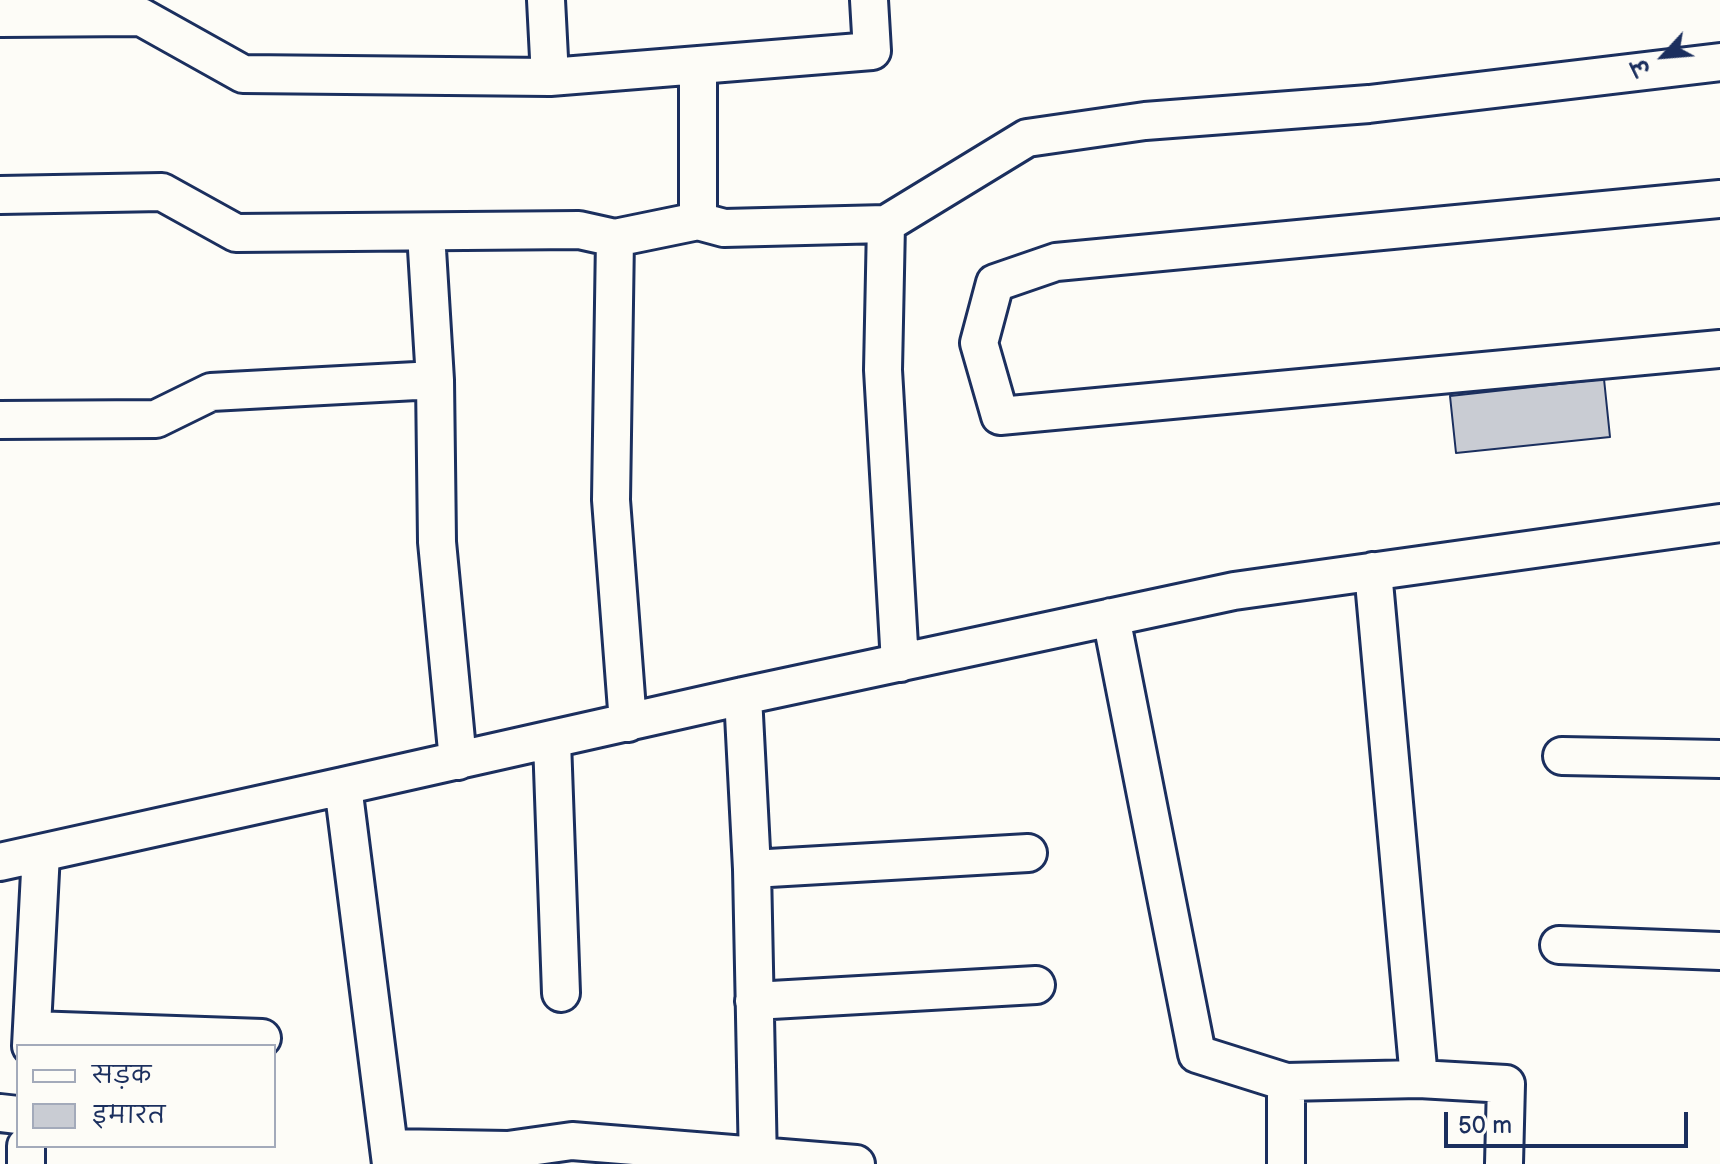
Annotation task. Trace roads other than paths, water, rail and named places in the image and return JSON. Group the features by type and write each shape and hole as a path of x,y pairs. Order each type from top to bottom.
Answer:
{"street":[{"path":"546,0 550,77"},
{"path":"0,18 141,17 243,74 550,77 872,51 869,0"},
{"path":"0,195 162,192 236,233 579,230 615,238 698,221 724,228 886,224 1027,138 1145,121 1369,104 1720,62"},
{"path":"698,65 698,221"},
{"path":"1720,199 1056,262 995,283 979,343 1000,416 1720,349"},
{"path":"886,224 883,370 900,663"},
{"path":"426,233 435,380 437,542 458,761"},
{"path":"615,238 611,500 628,723"},
{"path":"0,420 156,419 211,392 435,380"},
{"path":"0,862 743,696 1234,591 1720,523"},
{"path":"1373,571 1419,1079"},
{"path":"1111,617 1197,1054 1286,1082 1419,1079 1506,1084 1504,1164"},
{"path":"743,696 752,869 758,1159"},
{"path":"552,741 561,993"},
{"path":"1562,756 1720,759"},
{"path":"343,786 390,1156 508,1150 572,1141 758,1159 856,1164"},
{"path":"41,853 32,1038 262,1038"},
{"path":"752,869 1028,853"},
{"path":"1559,945 1720,951"},
{"path":"754,1001 1036,985"},
{"path":"1286,1082 1286,1164"}]}
